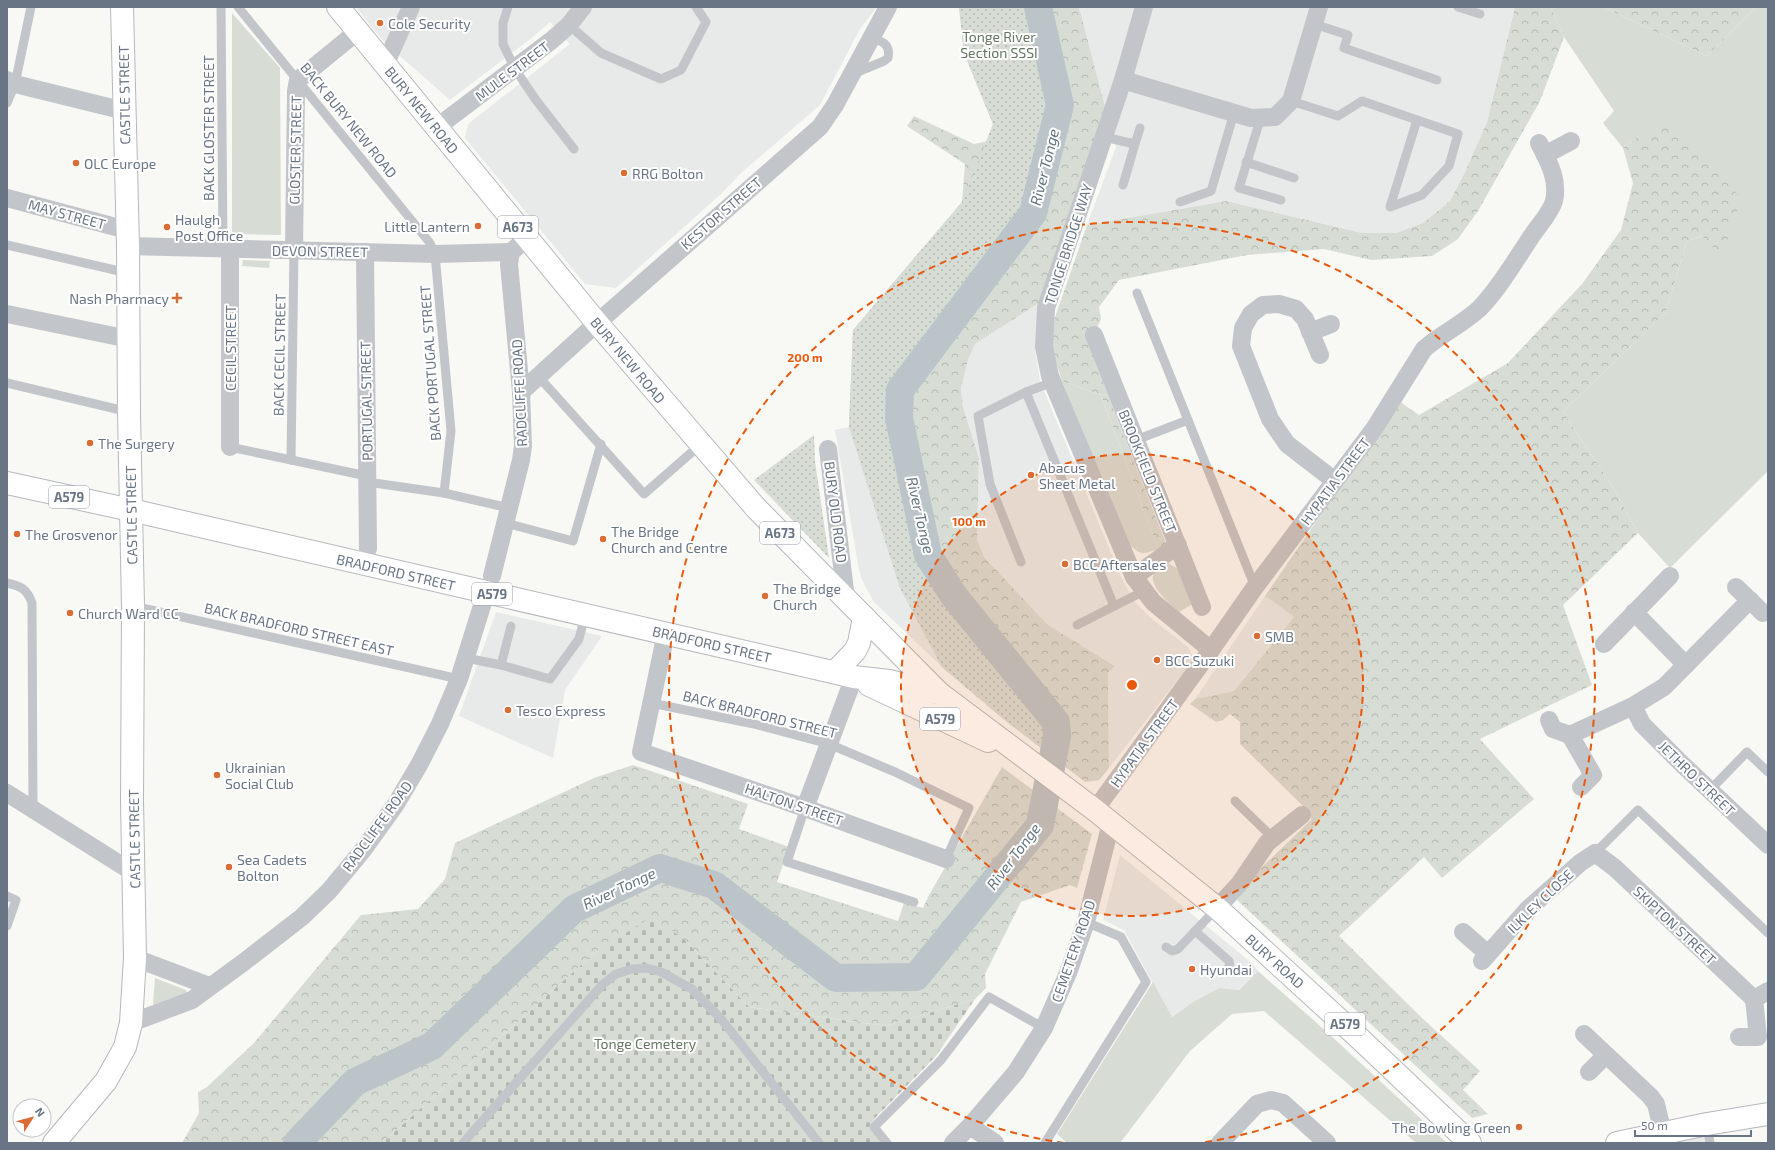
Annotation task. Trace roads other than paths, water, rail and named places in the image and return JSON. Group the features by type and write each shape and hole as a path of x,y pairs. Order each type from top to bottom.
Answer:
{"main road":[{"name":"CASTLE STREET","path":"122,7 128,238 129,412 133,606 132,801 135,958 131,1023"},
{"name":"BURY NEW ROAD","path":"338,7 436,128 519,245 597,323 700,445 756,508 939,693"},
{"name":"BRADFORD STREET","path":"7,483 489,585 585,615 845,674 889,681 939,693"},
{"path":"845,674 859,643 864,617"},
{"name":"BRADFORD STREET","path":"845,674 1031,763"},
{"name":"A579","path":"939,693 1031,763"},
{"name":"BURY ROAD","path":"1031,763 1103,817 1217,908 1358,1037 1470,1143"},
{"path":"54,1143 106,1081 125,1047 131,1023"},
{"path":"1617,1143 1663,1133 1708,1134 1768,1114"}],"street":[{"path":"385,65 411,7"},
{"name":"KESTOR STREET","path":"521,392 597,323 820,127 835,105 888,7"},
{"name":"TONGE BRIDGE WAY","path":"1144,7 1123,80 1046,308 1044,347 1053,382 1139,584 1153,602 1211,650"},
{"path":"1123,80 1252,118 1275,116 1291,101 1319,7"},
{"name":"MULE STREET","path":"436,128 552,40 568,25 581,8"},
{"name":"GLOSTER STREET","path":"294,250 296,91 298,80 358,31"},
{"path":"11,82 125,111"},
{"name":"HYPATIA STREET","path":"1103,817 1211,650 1255,587 1374,430 1424,349 1434,340 1465,320 1479,308 1495,289 1554,202 1555,187 1552,167 1542,149 1571,141"},
{"name":"MAY STREET","path":"7,198 128,238"},
{"name":"DEVON STREET","path":"128,238 226,248 436,254 519,245"},
{"name":"RADCLIFFE ROAD","path":"131,1023 192,1000 302,917 329,891 363,850 396,804 419,765 440,724 459,679 489,585 508,516 521,460 523,446 521,392 509,264 519,245"},
{"name":"CECIL STREET","path":"226,248 230,447"},
{"name":"PORTUGAL STREET","path":"365,252 368,549"},
{"path":"1320,355 1305,319 1296,309 1279,304 1263,305 1251,314 1243,328 1241,346 1270,419 1287,444 1335,481"},
{"path":"7,314 129,340"},
{"path":"1310,332 1331,324"},
{"name":"BROOKFIELD STREET","path":"1094,335 1202,607"},
{"name":"BURY OLD ROAD","path":"828,449 846,599"},
{"path":"1139,584 1178,545"},
{"path":"1604,644 1670,576"},
{"path":"1736,587 1763,613"},
{"path":"1570,736 1633,706 1664,687 1750,600"},
{"path":"1634,612 1686,665"},
{"path":"651,703 666,633"},
{"path":"805,808 829,744 845,674"},
{"name":"HALTON STREET","path":"651,703 641,752 805,808 946,859"},
{"name":"JETHRO STREET","path":"1633,706 1642,724 1768,845"},
{"path":"1549,720 1553,729 1570,736 1593,775 1581,788"},
{"path":"7,792 134,873"},
{"path":"1217,908 1240,883 1261,849 1302,815"},
{"name":"CEMETERY ROAD","path":"953,1143 970,1126 1016,1072 1044,1028 1068,974 1086,922 1103,817"},
{"name":"ILKLEY CLOSE","path":"1463,932 1485,958 1528,909 1580,863 1595,853"},
{"name":"SKIPTON STREET","path":"1595,853 1615,868 1761,995"},
{"path":"135,958 209,986"},
{"path":"1739,1037 1758,1037 1761,995"},
{"path":"1584,1034 1650,1096 1656,1104 1663,1133"},
{"path":"1589,1072 1606,1055"},
{"path":"1220,1143 1257,1104 1271,1100 1283,1103 1327,1143"},
{"path":"970,1126 995,1143"}],"lane":[{"path":"7,103 11,82 31,7"},
{"name":"BACK GLOSTER STREET","path":"221,7 226,248"},
{"name":"BACK BURY NEW ROAD","path":"238,7 430,243 436,254"},
{"path":"508,7 504,23 503,44 515,69 536,100 574,149"},
{"path":"568,25 601,53 661,79 681,70 706,22 696,7"},
{"path":"1458,7 1480,14"},
{"path":"1314,24 1348,35 1344,48 1437,80"},
{"path":"852,74 888,58 888,48 886,44 883,41 871,38"},
{"path":"1291,101 1338,116 1362,101 1458,134 1449,166 1422,195 1390,207 1417,120"},
{"path":"1180,202 1211,191 1234,113"},
{"path":"1261,117 1239,188 1281,200"},
{"path":"1124,185 1140,128"},
{"path":"1104,137 1135,144"},
{"path":"1246,162 1294,178"},
{"path":"7,245 128,273"},
{"name":"BACK CECIL STREET","path":"291,460 294,250"},
{"name":"BACK PORTUGAL STREET","path":"436,254 451,431 444,493"},
{"path":"1137,293 1255,587"},
{"path":"538,376 601,444 644,494 700,445"},
{"path":"1021,562 990,484 978,416 1026,392 1053,382"},
{"path":"7,383 129,412"},
{"path":"1026,392 1114,606"},
{"path":"1136,440 1188,420"},
{"path":"230,447 291,460 367,479 444,493 574,541 601,444"},
{"path":"7,583 22,586 29,594 32,603 33,809"},
{"path":"1077,625 1114,606 1139,584"},
{"name":"BACK BRADFORD STREET EAST","path":"133,606 459,679"},
{"path":"466,658 500,665 550,679 579,639 585,615"},
{"path":"500,665 511,626"},
{"name":"BACK BRADFORD STREET","path":"651,703 754,724 829,744 895,772 969,808 946,859"},
{"path":"1710,790 1747,752 1768,772"},
{"path":"1235,801 1273,838"},
{"path":"805,808 787,862 914,902"},
{"path":"1595,853 1638,810 1768,933"},
{"path":"7,896 16,900 7,926"},
{"path":"1166,948 1172,951 1178,949 1217,908"},
{"path":"1045,1143 1146,982 1121,937 1086,922"},
{"path":"1195,931 1229,961 1230,966 1227,969"},
{"path":"463,1143 602,985 616,974 632,969 647,968 661,972 692,989 722,1020 819,1143"},
{"path":"888,1143 874,1127 941,1060 989,997 1044,1028"}],"waterway":[{"name":"River Tonge","path":"297,1143 355,1082 432,1046 574,909 660,868 714,885 836,978 916,977 1040,825 1057,736 1056,722 954,596 928,555 899,418 900,390 1033,213 1060,105 1038,7"}],"place":[{"name":"Cole Security","path":"380,23"},
{"name":"OLC Europe","path":"76,163"},
{"name":"RRG Bolton","path":"624,173"},
{"name":"Little Lantern","path":"478,226"},
{"name":"Haulgh Post Office","path":"167,227"},
{"name":"Nash Pharmacy","path":"177,298"},
{"name":"The Surgery","path":"90,443"},
{"name":"Abacus Sheet Metal","path":"1031,475"},
{"name":"The Grosvenor","path":"17,534"},
{"name":"The Bridge Church and Centre","path":"603,539"},
{"name":"BCC Aftersales","path":"1065,564"},
{"name":"The Bridge Church","path":"765,596"},
{"name":"Church Ward CC","path":"70,613"},
{"name":"SMB","path":"1257,636"},
{"name":"BCC Suzuki","path":"1157,660"},
{"name":"Tesco Express","path":"508,710"},
{"name":"Ukrainian Social Club","path":"217,775"},
{"name":"Sea Cadets Bolton","path":"229,867"},
{"name":"Hyundai","path":"1192,969"},
{"name":"The Bowling Green","path":"1519,1127"}],"park label":[{"name":"Tonge River Section SSSI","path":"999,44"},
{"name":"Tonge Cemetery","path":"645,1043"}]}
